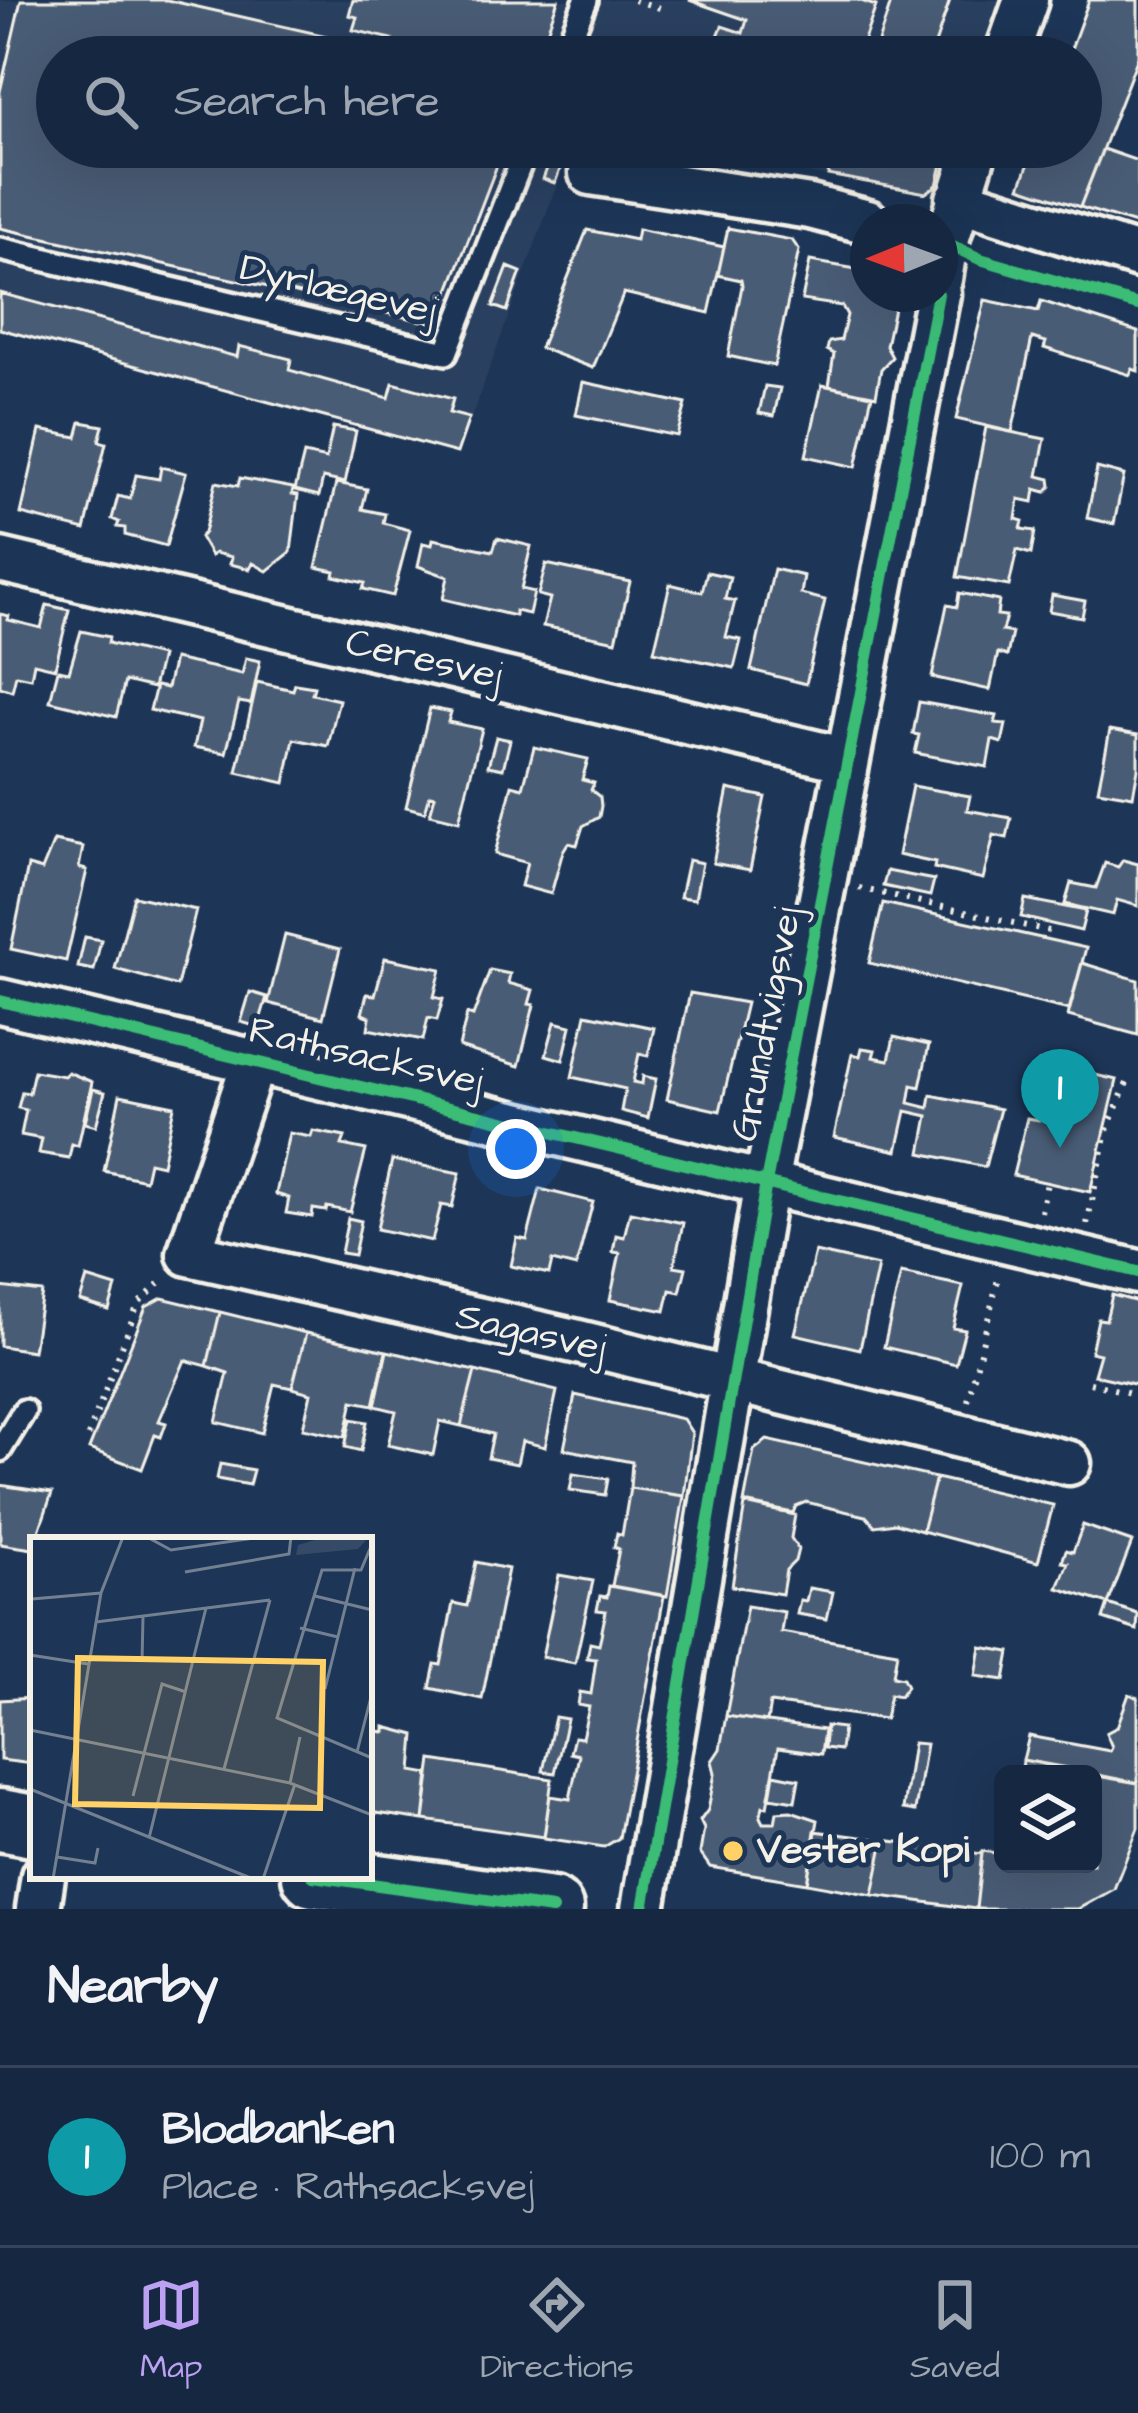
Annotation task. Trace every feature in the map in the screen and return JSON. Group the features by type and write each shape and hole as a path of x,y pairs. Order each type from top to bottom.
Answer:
{"street":[{"path":"1013,36 1026,0"},
{"path":"957,204 969,168"},
{"path":"591,173 810,207 850,218"},
{"path":"958,200 1138,256"},
{"name":"Grundtvigsvej","path":"643,1909 766,1183 934,312"},
{"name":"Ceresvej","path":"0,560 847,760"},
{"name":"Rathsacksvej","path":"0,1001 1138,1272"},
{"path":"190,1254 254,1061"},
{"name":"Sagasvej","path":"190,1254 574,1341 1069,1463"},
{"path":"0,1820 30,1825"},
{"path":"38,1909 43,1879"},
{"path":"335,1879 552,1909"}],"lane":[{"path":"571,36 586,0"},
{"name":"Dyrlægevej","path":"0,248 446,353 519,168"},
{"path":"0,1450 24,1411"}],"path":[{"path":"634,0 663,9"},
{"path":"826,880 1049,932"},
{"path":"1080,1257 1108,1127 1130,1076"},
{"path":"960,1433 1007,1239"},
{"path":"88,1436 138,1304 190,1254"},
{"path":"1090,1383 1138,1395"}],"shaded area":[{"path":"0,0 1012,0 1001,36 36,36 36,168 563,168 458,454 0,329"},
{"path":"779,168 960,168 951,198"}],"building":[{"path":"21,0 167,0 327,36 36,36 36,168 496,168 436,324 0,228 0,92"},
{"path":"353,0 558,0 545,36 379,36 353,30 357,17 349,15"},
{"path":"689,0 858,0 876,6 865,36 718,36 722,26 743,33 747,20"},
{"path":"892,0 950,0 938,36 880,36"},
{"path":"1089,0 1138,0 1138,57 1102,150 1102,36 1076,36"},
{"path":"1102,152 1138,161 1138,225 1080,207 1095,168 1102,168"},
{"path":"547,168 560,168 555,183 543,179"},
{"path":"829,168 941,168 937,185 926,193 828,175"},
{"path":"1027,168 1095,168 1080,207 1020,187"},
{"path":"728,228 792,240 799,250 774,366 728,356 742,286 741,280 718,275"},
{"path":"638,229 724,247 709,313 624,293 593,368 540,348 587,230 636,240"},
{"path":"810,261 850,268 850,312 893,312 886,346 892,357 881,369 876,396 829,386 834,354 827,350 829,342 841,340 847,315 842,306 802,300"},
{"path":"508,267 521,272 507,311 493,306"},
{"path":"0,293 237,357 239,346 291,359 289,370 389,398 393,383 453,399 449,413 469,418 457,453 0,329"},
{"path":"985,300 1038,311 1041,301 1138,332 1138,371 1132,369 1130,375 1044,348 1046,342 1032,338 1012,432 956,419"},
{"path":"583,382 686,404 677,436 576,415"},
{"path":"822,385 872,395 856,467 806,456"},
{"path":"765,386 780,388 774,416 759,413"},
{"path":"81,422 103,426 99,441 106,443 85,530 21,514 40,430 77,437"},
{"path":"333,427 356,431 345,483 323,478 319,496 295,490 304,454 326,459"},
{"path":"986,427 1045,439 1038,476 1050,479 1051,486 1046,492 1035,489 1033,502 1019,499 1016,519 1023,521 1021,529 1035,531 1031,554 1017,550 1009,586 957,577"},
{"path":"161,467 186,473 166,546 125,535 125,528 117,527 119,522 112,519 118,496 130,499 136,475 159,479"},
{"path":"1097,468 1124,475 1114,524 1087,518"},
{"path":"240,478 293,488 292,494 298,495 291,552 267,571 253,563 250,569 230,564 232,557 211,556 200,537 216,482 238,486"},
{"path":"336,483 367,489 362,509 385,514 383,523 410,530 393,596 363,589 365,583 316,567"},
{"path":"497,538 531,546 521,589 534,592 529,614 515,611 515,616 443,599 448,577 418,566 423,543 432,545 433,539 493,551"},
{"path":"546,564 630,582 616,641 543,626 550,598 538,595"},
{"path":"774,569 804,576 801,594 825,600 806,684 751,670"},
{"path":"707,572 730,577 725,599 735,601 726,637 741,640 734,668 654,651 670,584 702,592"},
{"path":"959,593 999,601 997,615 1006,616 1002,631 1012,633 1007,656 998,653 990,690 932,677 947,605 957,607"},
{"path":"1052,595 1085,601 1082,617 1049,611"},
{"path":"47,605 69,610 55,668 34,663 31,678 16,675 12,691 0,687 0,614 41,628"},
{"path":"81,631 161,656 153,688 125,681 116,717 50,701 58,670 69,672"},
{"path":"246,658 260,661 251,704 239,702 226,753 194,747 200,721 150,710 156,686 167,688 174,659 242,674"},
{"path":"257,682 293,690 295,684 314,687 312,694 339,700 328,746 294,739 285,783 237,772"},
{"path":"919,702 997,716 995,723 1006,724 1002,743 992,740 987,767 915,753"},
{"path":"430,708 451,712 448,722 482,729 459,821 430,814 435,796 430,795 425,812 406,807"},
{"path":"1110,730 1138,735 1133,796 1098,790"},
{"path":"496,737 510,740 503,769 488,766"},
{"path":"534,747 588,759 582,780 594,783 591,790 600,797 599,817 583,826 577,845 568,843 563,851 551,894 521,886 527,863 495,854 512,785 523,788"},
{"path":"912,786 970,796 967,810 1011,818 1007,838 994,835 983,879 898,855"},
{"path":"728,789 765,797 750,870 713,863"},
{"path":"54,841 83,847 79,868 87,870 66,961 11,949 28,866 42,870"},
{"path":"688,860 702,863 695,899 680,897"},
{"path":"1123,860 1138,864 1138,906 1117,900 1113,915 1065,904 1071,883 1096,888 1105,863 1118,867"},
{"path":"887,871 934,880 930,896 883,886"},
{"path":"134,896 196,910 177,986 115,969"},
{"path":"1025,899 1086,911 1081,931 1021,917"},
{"path":"883,903 1086,948 1069,1010 869,963"},
{"path":"285,935 340,949 323,1018 268,1003"},
{"path":"85,937 101,940 94,970 78,967"},
{"path":"385,958 441,969 434,997 443,999 437,1020 428,1018 423,1040 368,1029 370,1017 362,1014 367,994 375,995"},
{"path":"1082,963 1138,980 1138,1035 1068,1016"},
{"path":"490,970 510,974 508,983 533,990 529,1004 534,1005 519,1066 459,1047 467,1014 473,1016"},
{"path":"250,992 267,997 258,1027 241,1022"},
{"path":"690,993 746,1003 720,1111 667,1099"},
{"path":"586,1014 654,1028 648,1056 639,1054 633,1082 642,1084 643,1076 656,1079 648,1118 621,1111 625,1089 572,1077"},
{"path":"555,1022 571,1026 563,1060 546,1055"},
{"path":"894,1037 929,1045 920,1087 912,1085 909,1103 929,1108 931,1095 1000,1109 985,1167 921,1153 928,1116 906,1111 897,1151 834,1137 852,1054 860,1056 862,1048 875,1050 873,1057 889,1060"},
{"path":"1039,1062 1117,1080 1090,1192 1013,1175 1027,1118 1039,1120 1046,1087 1033,1085"},
{"path":"34,1071 64,1076 68,1072 92,1082 78,1146 72,1144 69,1158 39,1153 42,1139 21,1135 26,1110 18,1108 22,1092 29,1093"},
{"path":"93,1089 105,1092 96,1126 85,1123"},
{"path":"120,1095 174,1106 162,1165 149,1162 145,1180 104,1171"},
{"path":"313,1131 345,1137 342,1145 366,1150 350,1212 327,1207 326,1211 313,1209 312,1217 286,1213 289,1198 276,1194 289,1133 311,1137"},
{"path":"392,1160 460,1173 452,1207 441,1205 432,1241 377,1229"},
{"path":"540,1189 593,1202 576,1267 552,1261 549,1274 511,1266 517,1238 527,1240"},
{"path":"630,1212 683,1223 674,1266 686,1268 680,1292 670,1290 665,1311 610,1300 620,1253 613,1252 616,1235 624,1237"},
{"path":"348,1218 361,1221 354,1255 341,1253"},
{"path":"815,1252 878,1266 860,1349 795,1334"},
{"path":"901,1273 963,1286 953,1328 965,1330 956,1364 884,1347"},
{"path":"87,1278 116,1287 109,1310 80,1301"},
{"path":"0,1287 42,1292 33,1351 0,1346"},
{"path":"1112,1295 1138,1302 1138,1385 1094,1375 1100,1354 1091,1352 1098,1319 1106,1320"},
{"path":"162,1298 220,1312 207,1366 185,1360 159,1421 166,1423 161,1437 155,1435 142,1469 89,1449 146,1307"},
{"path":"220,1312 306,1333 292,1388 274,1384 262,1433 216,1422 228,1373 207,1366"},
{"path":"306,1333 386,1351 374,1405 353,1401 345,1437 303,1428 311,1393 292,1388"},
{"path":"387,1351 475,1371 461,1426 440,1421 433,1455 388,1445 396,1411 375,1406"},
{"path":"475,1371 557,1391 545,1447 522,1441 517,1464 488,1458 493,1434 461,1426"},
{"path":"575,1395 683,1419 692,1433 684,1496 630,1488 632,1462 564,1449"},
{"path":"351,1419 367,1422 361,1451 345,1447"},
{"path":"767,1440 936,1478 922,1531 895,1523 875,1526 866,1516 806,1502 793,1513 744,1503 754,1450"},
{"path":"220,1464 253,1470 249,1485 217,1479"},
{"path":"573,1474 608,1479 605,1495 570,1490"},
{"path":"936,1478 1053,1505 1038,1562 922,1531"},
{"path":"0,1485 52,1493 37,1537 30,1537 30,1549 0,1544"},
{"path":"630,1488 684,1496 667,1596 612,1586 619,1549 614,1547 617,1533 622,1535"},
{"path":"745,1504 795,1515 791,1538 798,1549 786,1570 782,1594 732,1586"},
{"path":"1083,1525 1132,1542 1108,1604 1058,1588 1068,1563 1062,1562 1066,1550 1073,1552"},
{"path":"476,1562 508,1569 482,1699 430,1688 435,1664 441,1665 453,1603 467,1606"},
{"path":"559,1575 593,1581 575,1663 542,1657"},
{"path":"609,1586 664,1596 619,1838 604,1847 544,1838 550,1796 570,1799 579,1755 570,1753 574,1737 582,1738 589,1707 578,1705 580,1692 591,1694 596,1659 587,1658 590,1643 599,1645 606,1611 597,1610"},
{"path":"809,1588 833,1592 827,1619 797,1614"},
{"path":"1108,1604 1138,1614 1137,1630 1103,1619"},
{"path":"747,1606 784,1612 781,1632 897,1652 893,1676 903,1678 907,1686 900,1696 890,1694 885,1719 770,1703 767,1722 726,1716"},
{"path":"981,1647 1010,1652 1005,1680 976,1676"},
{"path":"1129,1694 1138,1698 1138,1783 1102,1776 1102,1765 1023,1760 1029,1736 1110,1751 1106,1733 1117,1727"},
{"path":"30,1698 30,1764 0,1760 0,1700"},
{"path":"726,1716 824,1730 821,1754 778,1748 767,1807 763,1806 760,1817 763,1823 775,1823 777,1812 791,1811 818,1820 807,1883 710,1867 700,1853 704,1829 700,1821 708,1810 715,1773 712,1761 720,1749"},
{"path":"555,1717 567,1719 555,1773 543,1771"},
{"path":"826,1726 843,1728 840,1750 824,1748"},
{"path":"385,1727 415,1735 412,1771 429,1774 424,1820 372,1812 372,1730 385,1732"},
{"path":"913,1743 926,1744 915,1811 903,1809"},
{"path":"432,1760 552,1779 544,1837 424,1820"},
{"path":"774,1774 799,1779 795,1801 770,1797"},
{"path":"1102,1777 1138,1783 1138,1828 1114,1889 1078,1909 976,1909 982,1851 994,1853 994,1873 1102,1873"},
{"path":"815,1831 884,1840 873,1895 807,1883"},
{"path":"884,1840 982,1854 976,1909 873,1895"}],"cycle path":[{"path":"958,249 1138,305"},
{"path":"643,1909 766,1183 935,312"},
{"path":"0,1001 1138,1272"},
{"path":"335,1879 552,1909"}],"place":[{"name":"Blodbanken","path":"1060,1148"},
{"name":"Vester Kopi","path":"733,1851"}]}
